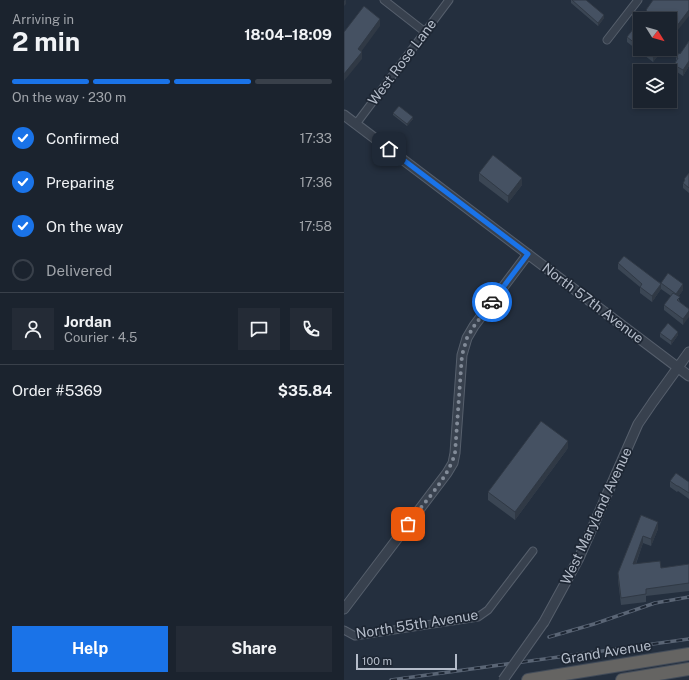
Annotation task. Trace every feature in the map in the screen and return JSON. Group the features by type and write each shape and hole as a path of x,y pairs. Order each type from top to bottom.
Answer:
{"highway":[{"name":"Grand Avenue","path":"528,680 689,654"},
{"path":"622,680 689,669"}],"street":[{"path":"384,0 425,32"},
{"name":"West Rose Lane","path":"356,124 449,0"},
{"path":"607,40 638,0"},
{"name":"North 57th Avenue","path":"344,115 689,376"},
{"path":"344,609 453,463 462,355 467,338 474,326 528,254"},
{"name":"West Maryland Avenue","path":"504,680 544,622 577,562 638,424 689,352"},
{"name":"North 55th Avenue","path":"344,630 355,636 478,617 488,610 534,551"}],"building":[{"path":"572,0 586,0 604,15 598,23"},
{"path":"653,0 689,0 689,10 677,26 677,12 646,12"},
{"path":"364,6 380,19 358,49 362,52 344,74 344,32"},
{"path":"633,29 633,42 627,37"},
{"path":"689,41 689,61 683,70 677,67 677,64 675,64 678,58 676,57 679,53 680,54"},
{"path":"399,106 413,117 407,124 393,113"},
{"path":"493,155 522,178 508,196 479,173"},
{"path":"689,173 689,188 683,183 685,180 684,179"},
{"path":"624,256 661,284 652,296 640,287 642,284 618,263"},
{"path":"668,273 683,284 676,294 661,283"},
{"path":"673,293 680,297 677,300 689,309 683,319 664,305"},
{"path":"668,323 678,332 671,341 660,333"},
{"path":"541,421 568,441 515,512 488,492"},
{"path":"676,473 689,482 689,493 670,481"},
{"path":"641,515 658,522 651,539 643,536 633,564 660,561 661,568 689,564 689,583 646,589 646,594 621,598 618,573"}],"railway":[{"path":"549,637 594,624 655,603 689,597"},
{"path":"391,680 689,639"}],"way so far":[{"path":"408,524 453,463 462,355 467,338 492,302"}],"route":[{"path":"389,149 528,254 492,302"}]}
